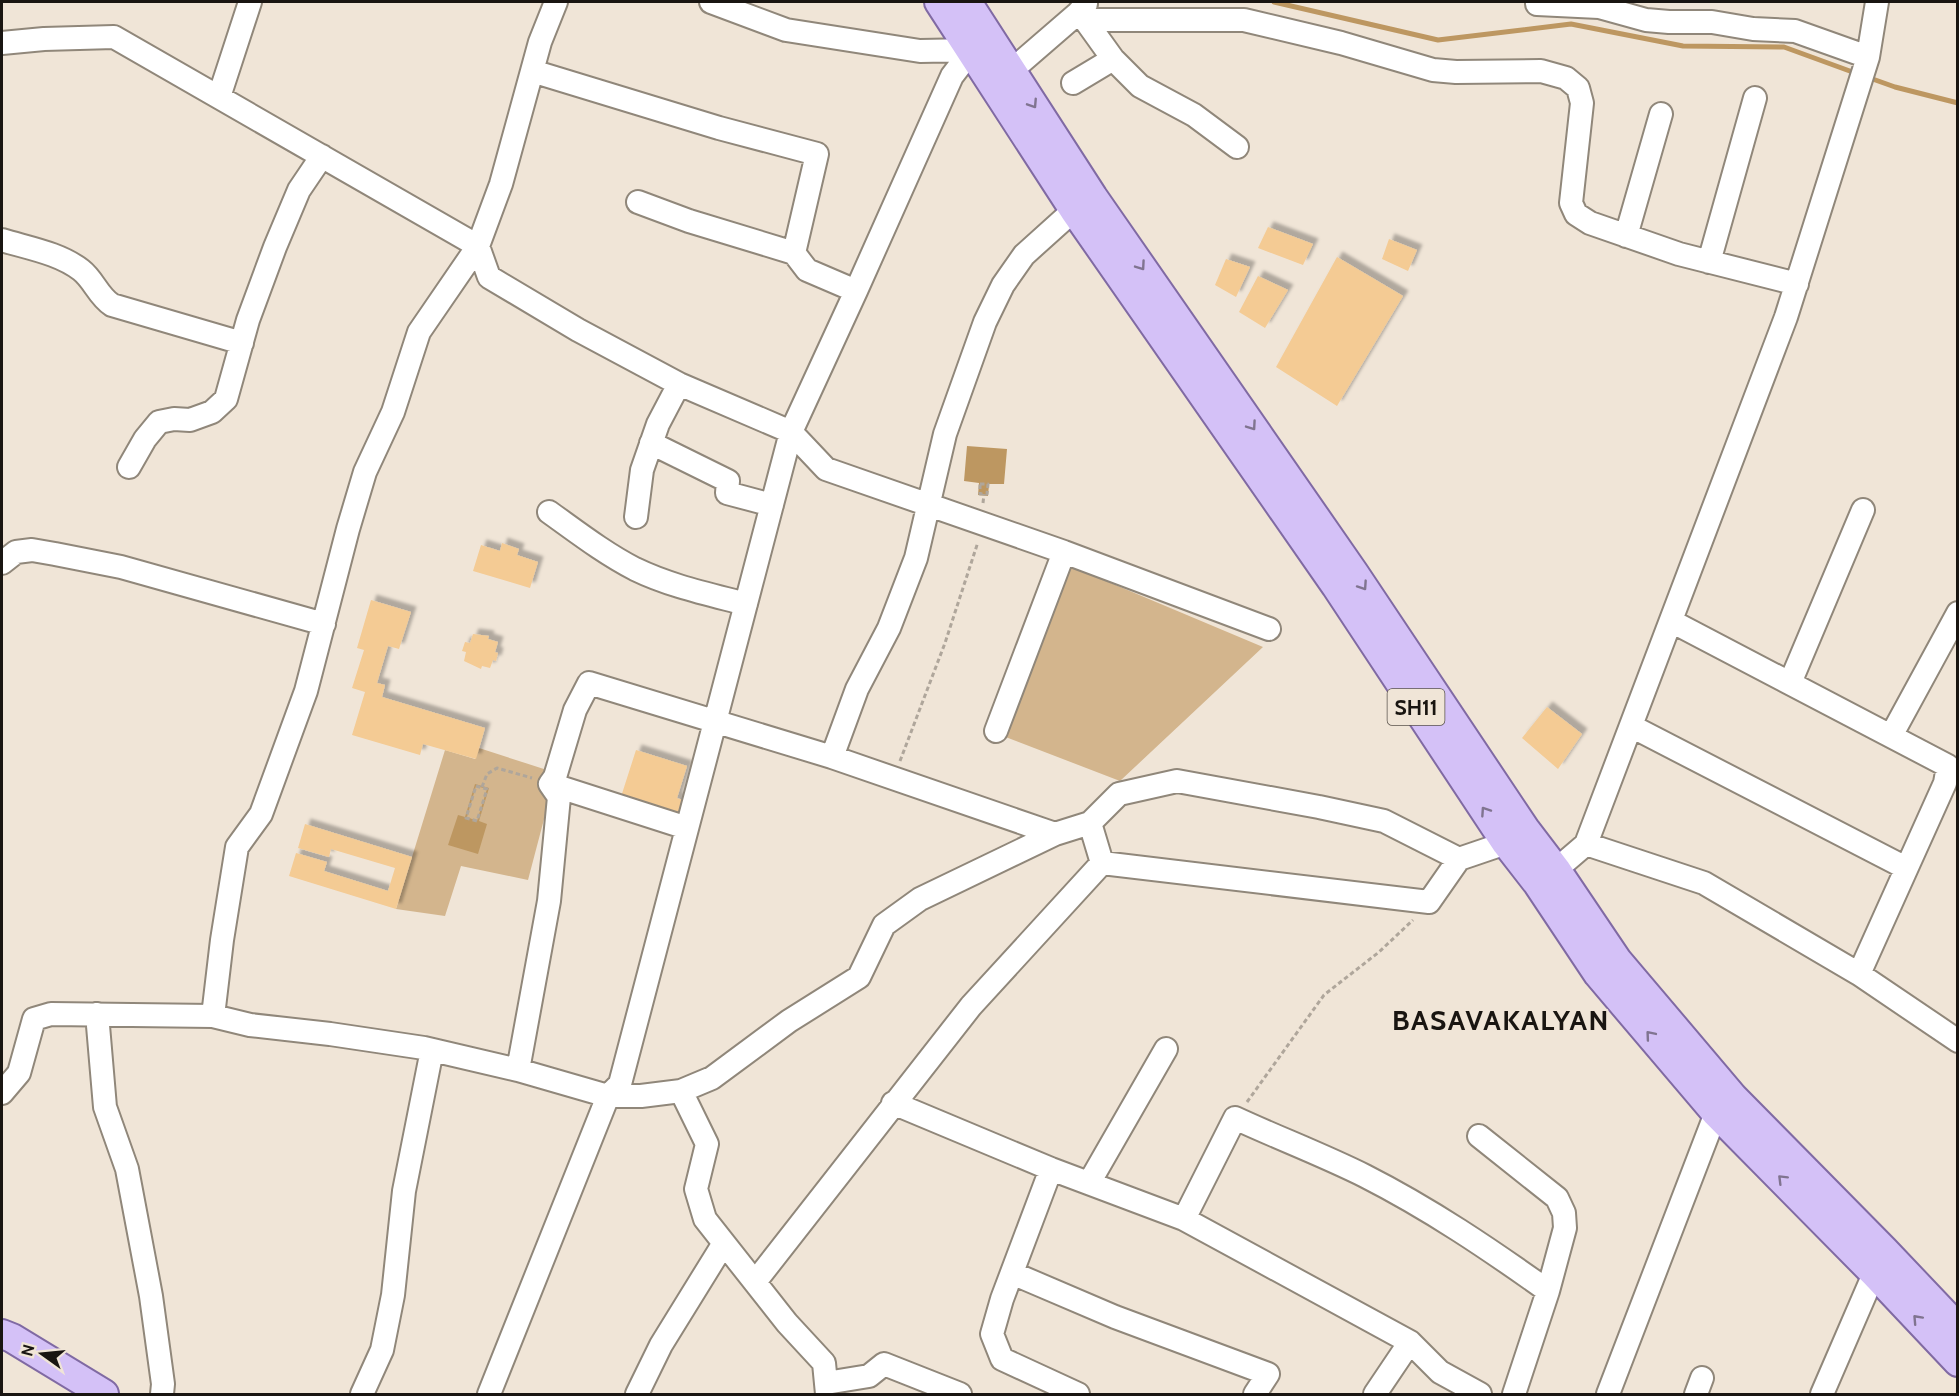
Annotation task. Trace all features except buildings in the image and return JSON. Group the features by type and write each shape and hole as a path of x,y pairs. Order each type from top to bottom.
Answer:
{"main road":[{"name":"SH11","path":"939,2 1011,71 1100,207 1354,573 1516,836"},
{"name":"SH11","path":"967,2 982,44 1074,210 1329,576 1547,878 1598,974 1879,1261 1958,1328"},
{"name":"SH11","path":"1879,1261 1958,1362"},
{"path":"2,1334 104,1395"}],"street":[{"path":"219,97 250,2"},
{"path":"213,1016 237,847 261,814 306,691 365,472 393,412 419,332 478,246 501,184 540,42 556,2"},
{"path":"711,2 786,30 920,51 982,44"},
{"path":"1547,878 1586,844 1786,317 1868,57 1877,2"},
{"path":"1537,4 1599,7 1646,20 1712,22 1795,31 1868,57"},
{"path":"1011,71 1083,11 1180,21 1244,20 1341,43 1433,70 1541,71 1566,78 1578,88 1582,103 1571,203 1576,214 1590,223 1679,254 1797,284"},
{"path":"1083,11 1113,59 1140,86 1194,115 1237,147"},
{"path":"2,43 114,37 478,246 489,277 578,330 679,384 791,432 826,469 1064,552 1269,629"},
{"path":"489,1395 608,1096 620,1084 791,432 952,76 982,44"},
{"path":"1073,83 1113,59"},
{"path":"532,71 719,128 817,154 794,253"},
{"path":"1709,262 1755,98"},
{"path":"1626,236 1661,114"},
{"path":"129,467 159,422 174,419 190,420 212,412 226,399 256,299 299,190 322,156"},
{"path":"638,202 689,221 794,253 807,270 856,291"},
{"path":"832,757 857,689 889,628 916,558 945,434 985,322 1003,285 1024,255 1074,210"},
{"path":"2,240 64,259 83,272 103,299 112,305 242,343"},
{"path":"636,518 642,470 658,424 679,384"},
{"path":"651,443 728,481 727,493 772,506"},
{"path":"1790,683 1863,510"},
{"path":"549,512 597,547 635,568 663,580 746,604"},
{"path":"2,563 16,552 32,550 55,554 121,567 324,624"},
{"path":"996,731 1064,552"},
{"path":"1891,736 1958,613"},
{"path":"1671,621 1948,766 1945,783 1859,974"},
{"path":"550,784 555,777 575,710 589,683 716,720 894,777 1055,834"},
{"path":"1631,726 1906,868"},
{"path":"2,1093 18,1073 34,1019 51,1014 213,1016 250,1025 330,1034 432,1050 518,1070 608,1096 641,1096 681,1091 712,1078 789,1021 859,977 884,925 920,899 1055,834 1090,823 1119,794 1177,781 1384,821 1459,859"},
{"path":"550,784 687,828"},
{"path":"518,1070 549,901 559,797 550,784"},
{"path":"1090,823 1102,863"},
{"path":"1102,863 1429,902 1459,859 1516,836"},
{"path":"1586,844 1704,883 1859,974 1958,1041"},
{"path":"754,1282 970,1006 1102,863"},
{"path":"97,1014 105,1107 127,1169 151,1296 163,1384 162,1395"},
{"path":"1089,1183 1166,1049"},
{"path":"362,1395 381,1350 393,1295 404,1191 432,1050"},
{"path":"681,1091 707,1144 696,1189 705,1219 787,1323 824,1363 826,1389 869,1376 884,1364 960,1395"},
{"path":"893,1103 1051,1169 1184,1219 1410,1342 1440,1372 1480,1395"},
{"path":"1608,1395 1725,1105"},
{"path":"1184,1219 1235,1118 1363,1175 1417,1204 1479,1242 1548,1291"},
{"path":"1479,1136 1557,1198 1564,1213 1565,1228 1548,1291 1514,1395"},
{"path":"1051,1169 1002,1299 992,1334 1002,1359 1078,1395"},
{"path":"637,1395 661,1345 724,1243"},
{"path":"1822,1395 1879,1261"},
{"path":"1012,1273 1115,1317 1268,1374 1255,1395"},
{"path":"1375,1395 1410,1342"}],"path":[{"path":"894,777 971,569 983,524 984,494"},
{"path":"482,788 487,774 496,768 550,784"},
{"path":"476,786 482,788 487,789 477,821 466,818 476,786"},
{"path":"1235,1118 1324,995 1405,931 1429,902"}],"shaded area":[{"path":"967,446 1007,449 1004,484 989,484 988,496 978,495 979,483 964,481"},
{"path":"1068,565 1263,647 1120,781 1003,736"},
{"path":"479,748 550,771 548,804 528,880 461,866 445,916 396,909 445,750 475,759"},
{"path":"475,784 489,788 479,821 487,824 478,854 448,845 458,815 465,817","holes":["476,786 487,789 477,821 467,817"]}],"waterway":[{"path":"1274,2 1438,40 1571,24 1683,46 1784,47 1858,74"},
{"path":"1867,77 1895,87 1958,103"}],"district":[{"name":"BASAVAKALYAN","path":"1501,1020"}]}
